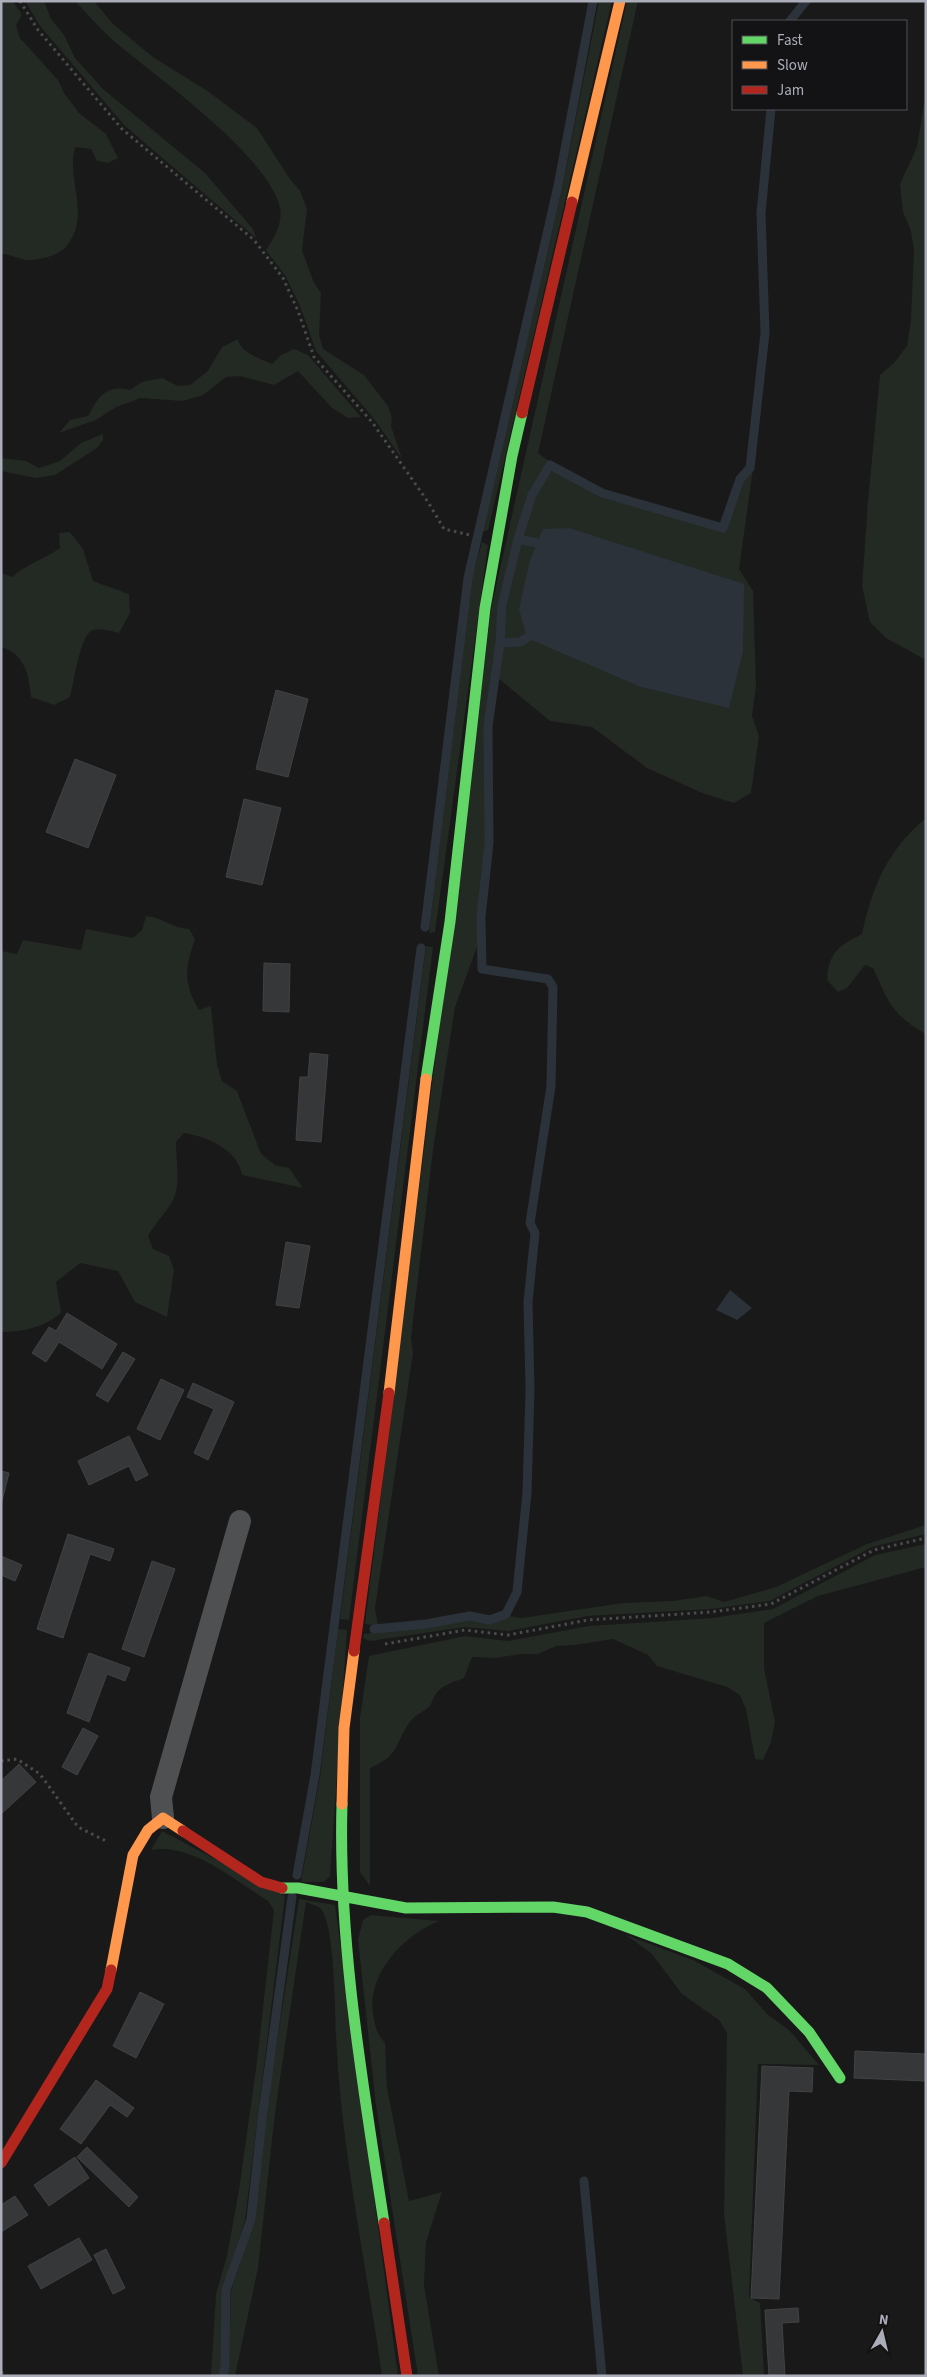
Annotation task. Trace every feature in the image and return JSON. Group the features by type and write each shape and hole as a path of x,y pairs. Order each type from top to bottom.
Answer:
{"street":[{"path":"407,2376 358,2053 344,1898 341,1829 344,1728 389,1392 428,1062 450,922 485,608 512,456 620,1"},
{"path":"163,1818 161,1797 240,1521"},
{"path":"1,2163 107,1989 133,1855 148,1830 163,1818"},
{"path":"163,1818 261,1882 285,1889 298,1888 406,1908 552,1907 587,1912 672,1942 728,1964 766,1988 809,2032 840,2078"}],"path":[{"path":"20,1 38,30 122,129 254,240 283,278 298,311 314,357 372,422 428,502 444,529 498,538"},
{"path":"355,1649 465,1630 508,1635 588,1620 711,1612 771,1604 874,1550 926,1538"},
{"path":"1,1761 18,1759 40,1774 78,1827 133,1855"},
{"path":"1,2372 6,2376"}],"shaded area":[{"path":"1,1 13,1 22,15 16,25 20,38 58,80 64,93 79,113 106,134 118,158 108,163 97,161 91,149 75,147 73,173 78,211 73,235 62,250 48,257 37,259 27,260 1,254"},
{"path":"25,1 44,1 51,19 64,35 75,58 103,89 205,173 253,229 256,238 125,126 40,26"},
{"path":"75,1 94,1 113,24 153,57 209,92 257,128 300,191 307,209 302,250 314,283 321,293 319,335 323,349 364,375 388,406 392,418 391,426 402,459 375,420 316,351 300,306 286,277 266,250 275,235 281,214 272,188 256,166 212,121 115,42"},
{"path":"599,1 612,1 488,530 482,532 562,189"},
{"path":"627,1 638,1 538,453 549,461 529,494 515,538 499,604 497,643 486,726 486,842 478,917 478,944 455,1007 433,1150 411,1338 413,1353 375,1608 378,1626 365,1624 491,609"},
{"path":"926,91 926,660 886,638 870,622 862,586 880,375 894,363 907,346 911,320 914,250 911,231 903,212 900,184 917,147"},
{"path":"238,339 242,348 246,351 272,364 281,355 294,349 308,355 361,417 348,418 332,408 298,371 274,385 240,376 226,377 203,395 183,401 141,398 116,407 96,420 59,433 70,420 88,416 100,398 114,389 130,390 142,382 162,378 178,386 190,385 208,371 222,347"},
{"path":"103,434 103,440 97,448 55,475 36,478 1,471 1,458 26,461 39,468 60,461 81,443"},
{"path":"551,469 600,497 725,532 742,481 753,469 739,569 753,591 756,687 752,716 759,736 751,793 734,803 702,793 647,768 592,727 550,721 498,678 503,644 505,606 521,539 535,497"},
{"path":"569,528 744,584 743,651 729,708 641,687 527,638 519,609 530,560 543,529"},
{"path":"70,532 83,549 93,581 129,594 130,613 119,633 97,629 87,635 81,651 70,697 54,705 31,697 27,673 21,660 9,650 1,647 1,573 12,577 60,548 59,533"},
{"path":"482,542 488,545 435,932 429,933 449,751 472,578"},
{"path":"926,818 926,1034 905,1020 892,1006 873,968 865,965 847,988 838,992 827,980 830,963 836,951 847,942 862,934 871,900 892,856 901,843"},
{"path":"146,916 189,929 195,939 189,958 188,983 199,1010 211,1006 217,1065 222,1081 237,1091 261,1154 275,1165 289,1168 303,1188 242,1175 239,1166 228,1151 212,1141 184,1133 176,1142 177,1187 173,1200 148,1236 153,1249 169,1256 174,1270 167,1317 135,1302 118,1271 80,1263 56,1282 61,1313 48,1322 33,1328 1,1332 1,951 17,954 23,940 81,950 86,929 133,938 142,930"},
{"path":"426,946 433,947 349,1620 340,1619"},
{"path":"730,1290 752,1308 737,1320 716,1310"},
{"path":"926,1525 926,1534 872,1547 770,1601 711,1609 588,1616 508,1631 465,1627 370,1641 363,1638 364,1634 427,1627 470,1619 491,1623 508,1616 522,1618 623,1603 673,1601 707,1596 724,1602 776,1587 867,1544"},
{"path":"926,1544 926,1567 818,1596 764,1623 764,1668 775,1722 771,1742 763,1760 755,1759 746,1709 740,1695 727,1687 657,1666 648,1655 613,1639 556,1646 538,1654 521,1654 495,1658 472,1657 464,1678 441,1689 434,1696 430,1706 414,1717 409,1723 391,1755 370,1768 370,1886 360,1872 360,1718 369,1656 465,1636 508,1641 589,1626 712,1618 773,1609 875,1555"},
{"path":"338,1629 347,1630 330,1876 324,1882 301,1882 320,1776"},
{"path":"162,1831 285,1896 245,2220 223,2291 221,2367 219,2376 211,2376 216,2294 227,2256 239,2190 257,2061 274,1910 268,1901 197,1857 166,1849 151,1850"},
{"path":"299,1899 335,1905 398,2376 382,2376 355,2206 343,2121 329,1931 320,1908 306,1902 275,2113 258,2268 235,2376 226,2376 229,2365 231,2291 255,2218 265,2120"},
{"path":"371,1915 439,1921 412,1937 389,1960 380,1973 372,2003 377,2029 385,2043 387,2088 409,2201 442,2192 426,2242 424,2285 439,2376 418,2376 376,2105 358,1940 363,1920"},
{"path":"626,1935 693,1960 745,1989 767,2014 789,2030 819,2065 758,2064 749,2297 760,2303 764,2376 743,2376 724,2214 727,2033 719,2020 682,1994 652,1954"}],"building":[{"path":"276,690 308,699 288,777 256,769"},
{"path":"75,759 116,775 88,848 46,832"},
{"path":"244,799 281,808 262,885 226,877"},
{"path":"264,963 290,964 289,1012 263,1011"},
{"path":"310,1053 328,1055 321,1142 296,1140 300,1077 308,1077"},
{"path":"286,1242 310,1246 299,1308 276,1305"},
{"path":"67,1313 117,1344 102,1369 59,1342 46,1362 32,1353 49,1327 56,1331"},
{"path":"123,1352 135,1359 108,1402 96,1395"},
{"path":"161,1379 184,1390 160,1440 137,1429"},
{"path":"193,1383 234,1402 208,1460 194,1453 214,1409 187,1397"},
{"path":"129,1436 148,1475 136,1481 129,1466 89,1485 78,1461"},
{"path":"1,1471 9,1473 1,1505"},
{"path":"68,1534 114,1549 110,1561 90,1554 63,1638 37,1629"},
{"path":"1,1556 22,1565 15,1581 1,1575"},
{"path":"152,1561 175,1569 144,1657 122,1649"},
{"path":"89,1653 130,1668 125,1681 107,1674 89,1722 67,1713"},
{"path":"83,1728 98,1736 77,1775 62,1767"},
{"path":"19,1764 36,1782 1,1814 1,1781"},
{"path":"140,1992 164,2004 136,2058 113,2046"},
{"path":"855,2051 926,2054 926,2081 854,2078"},
{"path":"762,2066 813,2068 812,2092 789,2091 779,2299 751,2298"},
{"path":"96,2080 134,2108 127,2117 110,2105 81,2144 60,2129"},
{"path":"87,2147 138,2197 129,2207 77,2157"},
{"path":"75,2157 89,2178 49,2206 34,2185"},
{"path":"15,2196 28,2215 1,2232 1,2205"},
{"path":"79,2238 92,2260 41,2289 28,2266"},
{"path":"106,2249 125,2288 113,2294 94,2255"},
{"path":"798,2308 799,2322 782,2323 785,2376 769,2376 765,2310"}],"waterway":[{"path":"425,927 468,578 558,186 593,1"},
{"path":"791,20 806,1"},
{"path":"374,1629 426,1624 470,1616 490,1620 506,1614 517,1592 527,1493 530,1390 528,1302 535,1233 530,1223 551,1086 553,987 548,979 482,969 481,917 489,843 488,726 500,643 502,605 518,539 532,495 550,465 602,493 723,528 740,479 750,468 765,333 761,213 771,110"},
{"path":"518,539 537,543"},
{"path":"500,643 520,642 527,638"},
{"path":"297,1875 315,1775 421,948"},
{"path":"223,2376 225,2366 226,2290 251,2219 262,2119 292,1897"},
{"path":"584,2181 602,2376"}],"traffic: fast":[{"path":"426,1079 450,922 485,608 512,456 522,413"},
{"path":"342,1804 344,1909 348,1961 360,2066 384,2223"},
{"path":"282,1888 298,1888 406,1908 553,1907 587,1912 728,1964 767,1988 809,2032 840,2078"}],"traffic: slow":[{"path":"572,202 620,1"},
{"path":"389,1393 426,1079"},
{"path":"342,1804 344,1728 354,1651"},
{"path":"111,1970 133,1855 148,1830 163,1818 183,1831"}],"traffic: jam":[{"path":"522,413 572,202"},
{"path":"354,1651 389,1393"},
{"path":"183,1831 261,1882 282,1888"},
{"path":"1,2163 107,1989 111,1970"},
{"path":"384,2223 407,2376"}]}
